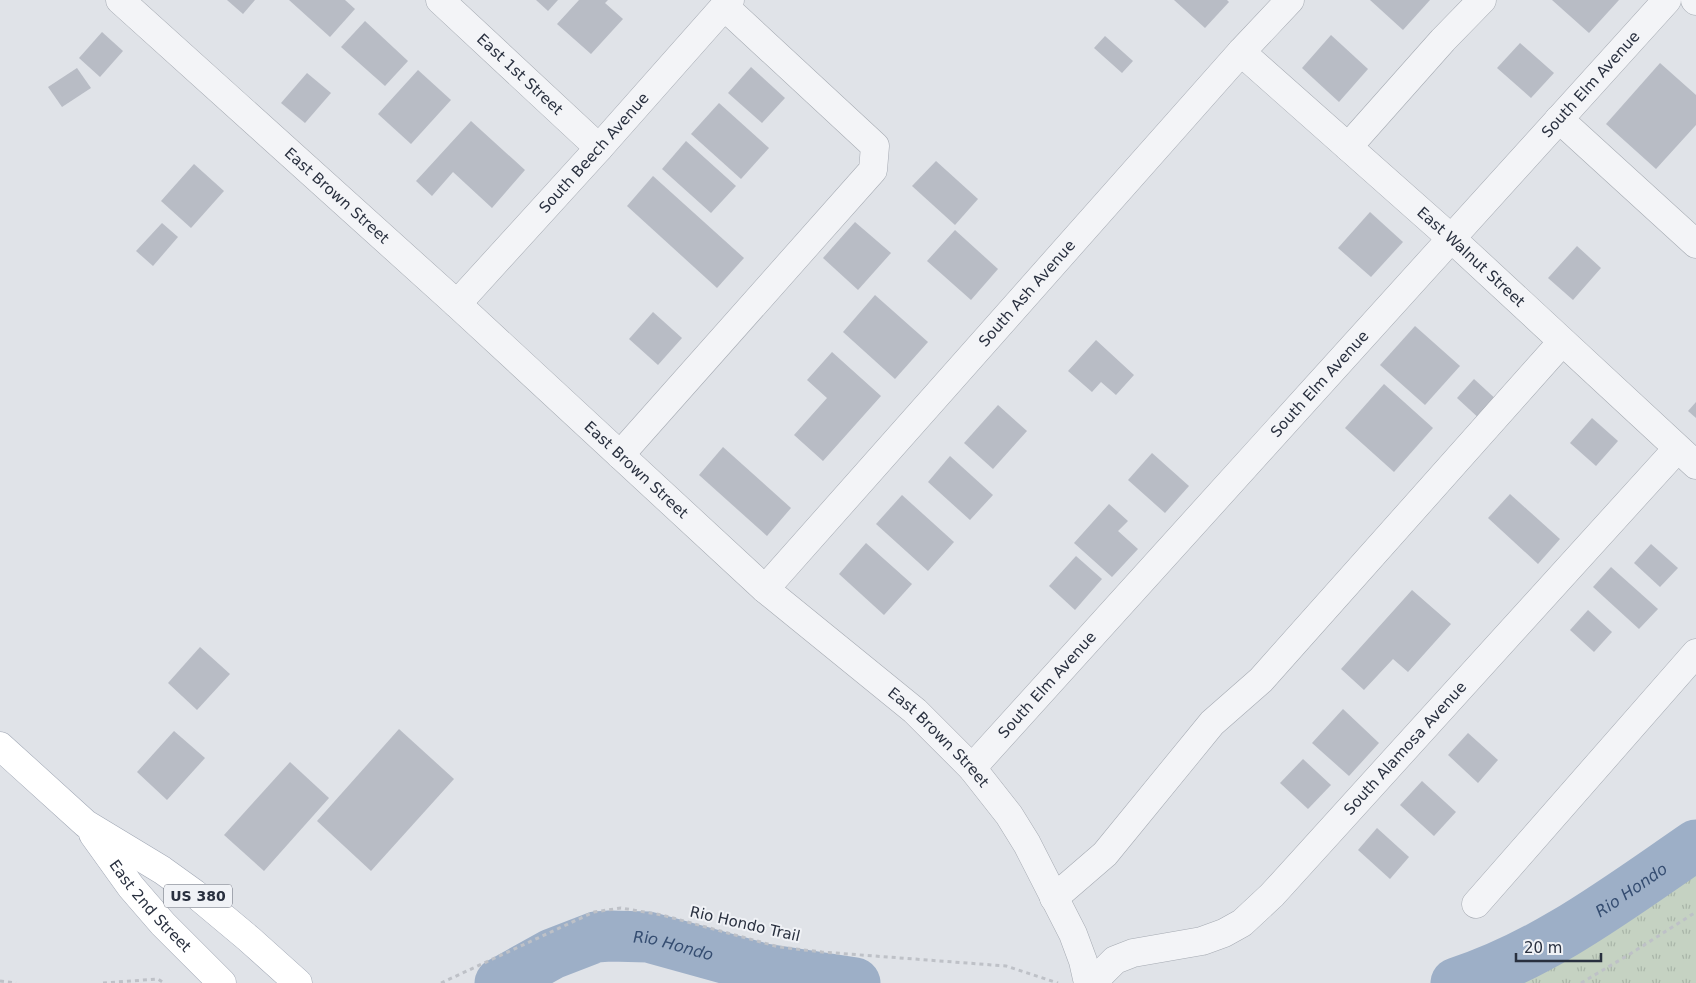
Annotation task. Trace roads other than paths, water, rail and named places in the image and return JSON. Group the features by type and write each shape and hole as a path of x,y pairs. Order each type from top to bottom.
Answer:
{"main road":[{"name":"East 2nd Street","path":"0,746 86,824 162,870 194,893 298,983"},
{"name":"East 2nd Street","path":"86,824 131,887 163,924 222,983"}],"street":[{"name":"East Brown Street","path":"120,0 457,304 765,589 915,711 972,768 1023,836 1072,934 1083,961 1088,983"},
{"name":"East 1st Street","path":"440,0 599,148"},
{"name":"South Ash Avenue","path":"765,589 1241,52 1290,0"},
{"path":"1348,147 1443,40 1482,0"},
{"name":"South Elm Avenue","path":"972,768 1667,0"},
{"name":"South Beech Avenue","path":"457,304 728,3"},
{"path":"620,455 873,170 875,146 728,3"},
{"name":"East Walnut Street","path":"1241,52 1452,239 1686,457"},
{"path":"1559,119 1696,244"},
{"path":"1054,898 1105,854 1212,723 1261,680 1562,342"},
{"name":"South Alamosa Avenue","path":"1092,983 1115,960 1133,953 1202,941 1224,933 1242,923 1272,895 1686,457"},
{"path":"1476,904 1696,653"}],"waterway":[{"name":"Rio Hondo","path":"1456,983 1520,957 1551,941 1610,904 1696,845"},
{"name":"Rio Hondo","path":"500,983 552,954 596,937 610,936 648,937 764,969 855,983"}]}
